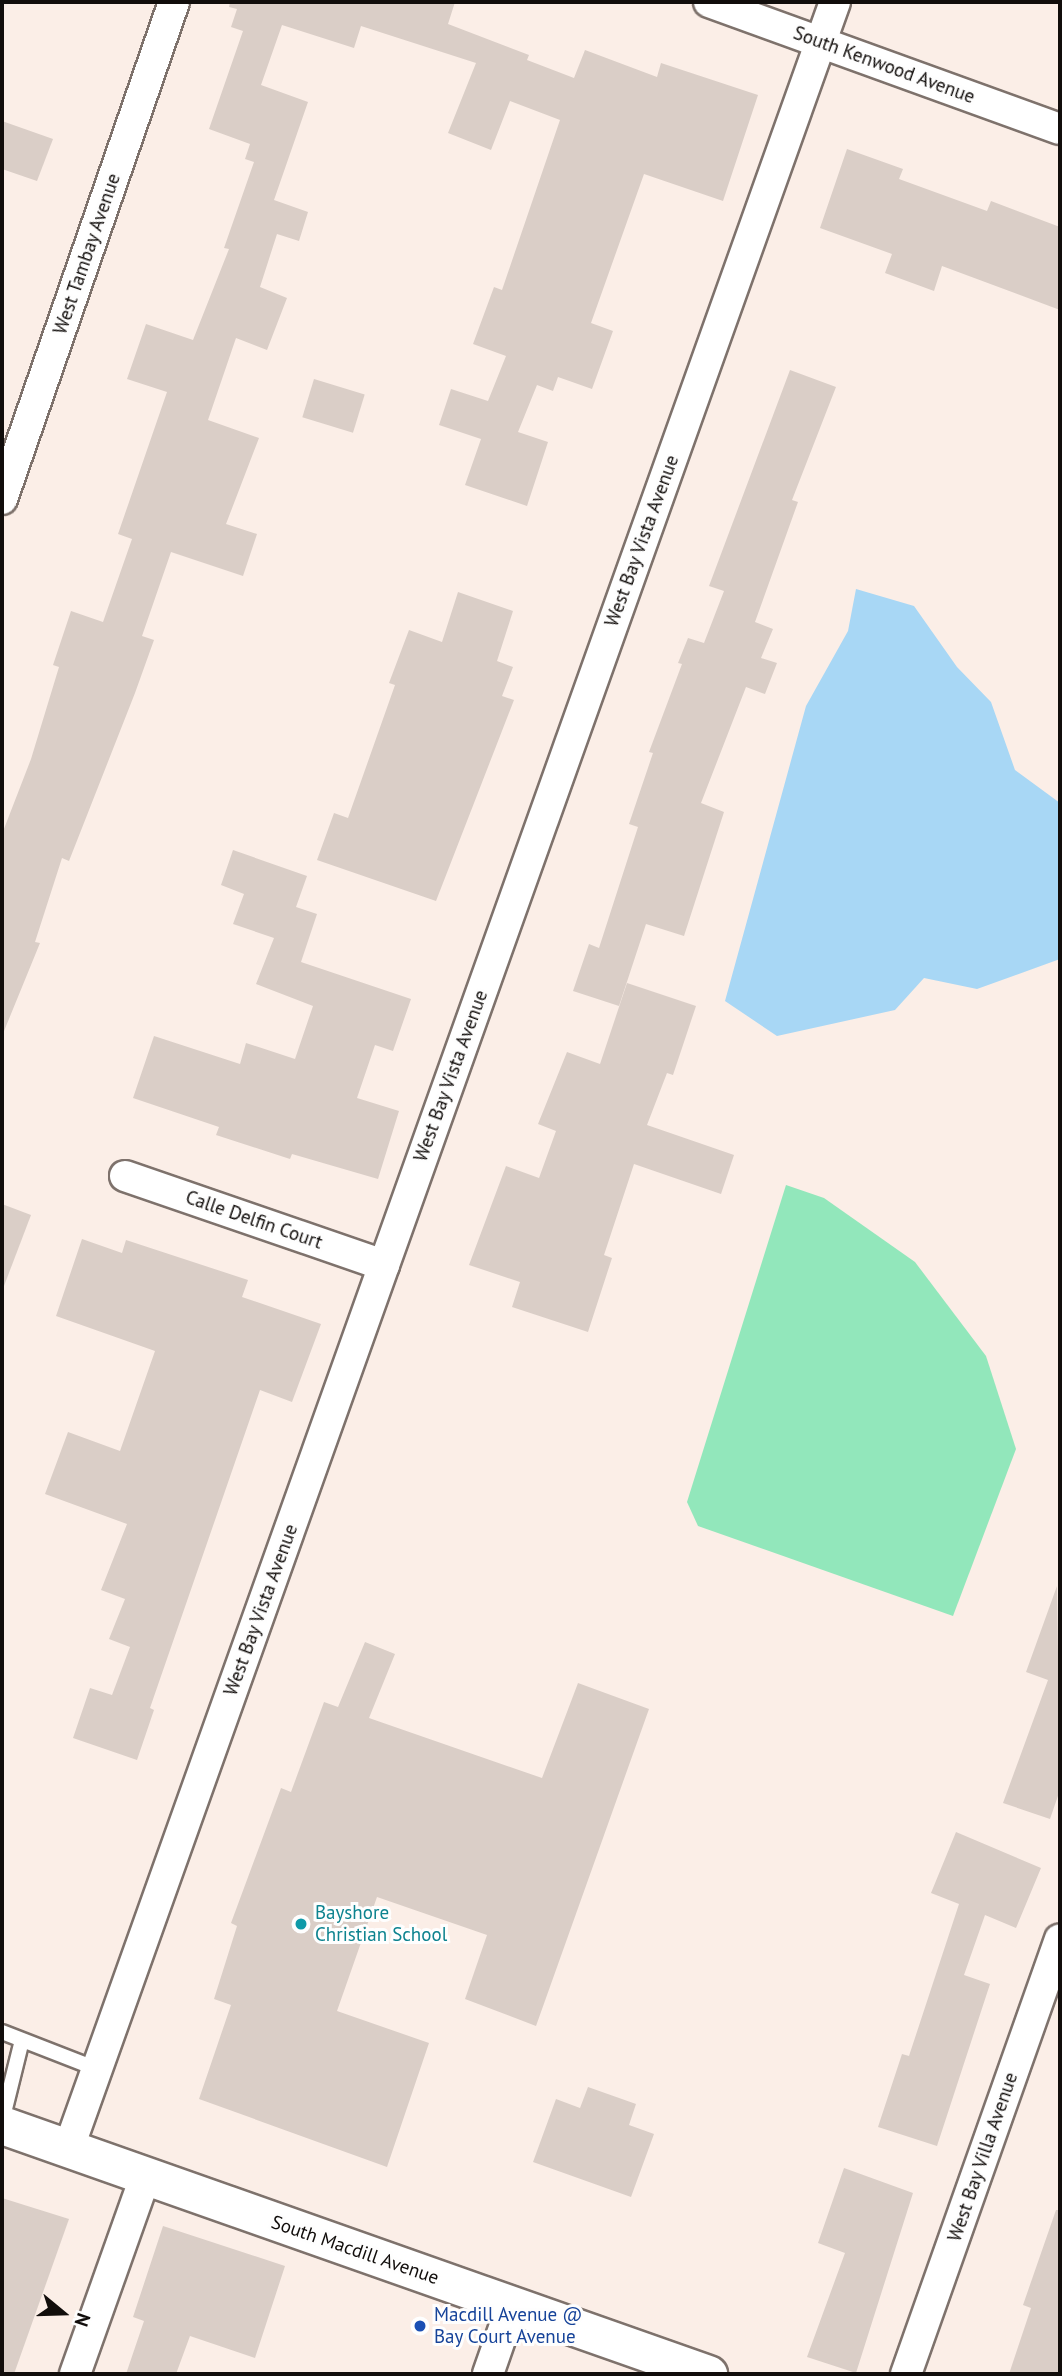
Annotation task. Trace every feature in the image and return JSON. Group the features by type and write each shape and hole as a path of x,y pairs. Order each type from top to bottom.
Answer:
{"street":[{"name":"South Kenwood Avenue","path":"709,2 1060,129"},
{"name":"West Bay Vista Avenue","path":"68,2150 835,2"},
{"name":"West Tambay Avenue","path":"2,499 166,4"},
{"name":"Calle Delfin Court","path":"125,1176 384,1265"},
{"name":"West Bay Villa Avenue","path":"906,2374 1060,1939"},
{"name":"South Macdill Avenue","path":"2,2123 68,2150 708,2374"},
{"path":"75,2374 145,2177"},
{"path":"488,2374 512,2305"}],"lane":[{"path":"2,2032 97,2069"},
{"path":"2,2123 22,2040"}],"green space":[{"path":"786,1185 824,1198 915,1262 986,1356 1016,1449 953,1616 698,1526 687,1502"}],"water":[{"path":"856,589 914,606 957,667 991,702 1015,770 1060,803 1060,959 977,989 924,978 895,1010 777,1036 725,1001 806,706 848,631"}],"building":[{"path":"230,2 455,2 448,24 529,55 527,60 574,78 585,50 657,77 661,63 758,95 723,201 644,174 591,323 613,331 592,389 558,377 553,391 537,385 518,432 548,442 527,506 465,485 481,439 439,425 451,389 488,401 506,356 473,344 494,287 502,290 560,120 510,101 491,150 448,133 476,63 361,26 354,48 282,25 261,85 308,102 274,200 308,212 299,241 277,234 260,287 287,298 267,350 236,338 208,420 259,438 226,524 257,534 243,576 171,552 142,636 154,640 69,861 62,858 35,942 40,943 2,1036 2,834 31,759 59,667 53,665 71,611 103,622 132,539 118,534 167,392 127,379 146,324 193,340 229,249 224,248 254,162 245,159 250,144 209,129 243,31 231,27 237,9 229,7"},
{"path":"2,121 53,139 37,181 2,169"},
{"path":"847,149 903,169 899,179 987,211 991,201 1060,227 1060,310 942,266 934,291 885,273 892,254 820,228"},
{"path":"790,370 836,387 792,500 798,502 755,622 773,629 761,658 777,663 765,694 746,687 701,803 724,812 684,936 646,924 619,1006 573,991 589,944 599,948 638,827 629,824 653,753 649,752 682,664 678,663 688,638 704,643 724,591 709,586"},
{"path":"314,379 365,394 353,433 302,417"},
{"path":"458,592 513,611 497,661 513,667 502,696 514,700 436,901 317,860 334,813 348,818 395,685 389,683 409,630 442,642"},
{"path":"233,850 307,876 296,907 317,914 301,962 411,999 393,1051 375,1045 357,1098 399,1111 378,1179 292,1154 290,1159 216,1135 219,1127 133,1098 154,1036 240,1064 246,1043 295,1059 313,1006 256,984 274,938 233,924 244,894 221,885"},
{"path":"627,983 696,1006 673,1075 667,1073 647,1125 734,1155 721,1194 634,1164 604,1255 612,1258 588,1332 512,1307 520,1282 469,1265 506,1166 539,1178 556,1131 538,1124 567,1052 600,1064"},
{"path":"2,1204 31,1215 4,1286 2,1286"},
{"path":"82,1239 122,1253 126,1240 248,1280 242,1297 321,1324 292,1402 260,1390 150,1708 154,1710 137,1760 73,1738 90,1688 112,1695 130,1647 109,1639 125,1599 101,1590 127,1524 45,1494 68,1432 120,1451 155,1351 56,1316"},
{"path":"1057,1586 1060,1790 1050,1819 1003,1803 1048,1680 1026,1672"},
{"name":"Bayshore Christian School","path":"365,1642 395,1654 369,1718 542,1778 578,1683 649,1709 536,2026 465,1999 487,1935 377,1897 337,2011 429,2043 387,2167 199,2099 231,2005 214,1999 237,1926 231,1923 281,1788 291,1792 324,1702 338,1707"},
{"path":"956,1832 1041,1868 1016,1928 985,1915 964,1975 990,1984 937,2146 878,2127 902,2054 909,2056 959,1904 931,1893"},
{"path":"588,2087 636,2104 629,2125 654,2134 631,2197 533,2162 556,2099 580,2108"},
{"path":"844,2168 913,2193 856,2373 807,2357 845,2253 818,2243"},
{"path":"2,2198 69,2219 14,2374 2,2374"},
{"path":"1056,2210 1060,2210 1060,2374 1009,2374 1031,2308 1023,2305"},
{"path":"163,2226 285,2266 255,2358 190,2336 176,2374 126,2374 144,2321 133,2317"}],"place":[{"name":"Bayshore Christian School","path":"301,1924"},
{"name":"Macdill Avenue @ Bay Court Avenue","path":"420,2326"}]}
